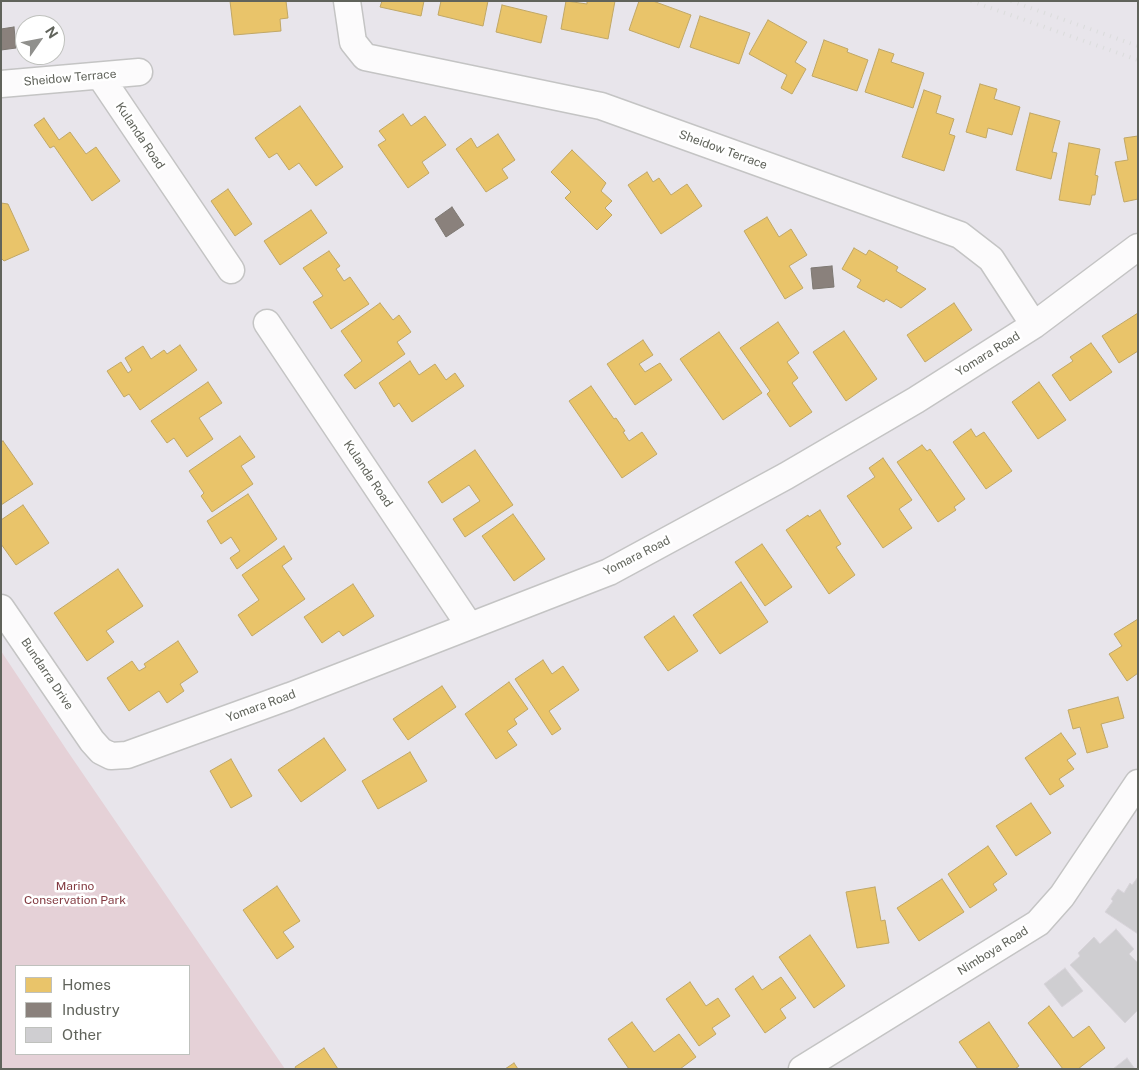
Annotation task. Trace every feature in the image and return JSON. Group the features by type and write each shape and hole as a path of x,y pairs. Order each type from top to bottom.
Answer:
{"street":[{"name":"Sheidow Terrace","path":"347,1 353,42 365,57 601,106 960,235 991,259 1034,325"},
{"name":"Sheidow Terrace","path":"1,84 139,72"},
{"name":"Kulanda Road","path":"100,76 231,270"},
{"name":"Yomara Road","path":"92,741 101,752 111,756 127,755 290,696 617,567 786,476 916,400 1034,325 1138,248"},
{"name":"Kulanda Road","path":"267,323 469,625"},
{"name":"Bundarra Drive","path":"1,608 92,741"},
{"name":"Nimboya Road","path":"802,1069 1038,923 1062,896 1138,783"}],"green space":[{"name":"Marino Conservation Park","path":"1,651 66,749 285,1069 1,1069"}],"building: Homes":[{"path":"230,1 286,1 288,18 280,19 281,31 234,35"},
{"path":"382,1 424,1 421,16 380,7"},
{"path":"441,1 488,1 483,26 438,15"},
{"path":"566,1 587,4 587,1 615,1 608,39 561,29"},
{"path":"639,1 653,1 691,15 679,48 629,30"},
{"path":"502,5 547,16 541,43 496,32"},
{"path":"700,16 750,33 739,64 690,47"},
{"path":"768,20 807,42 795,62 806,69 792,94 781,88 787,75 749,54"},
{"path":"824,40 848,49 847,52 868,60 857,91 812,76"},
{"path":"879,49 894,54 891,62 924,73 913,108 865,92"},
{"path":"980,84 997,89 994,99 1020,107 1012,135 988,128 986,138 966,132"},
{"path":"924,90 941,96 936,113 954,119 949,134 955,136 944,171 902,157"},
{"path":"300,106 343,167 316,186 299,163 289,170 277,153 269,158 255,138"},
{"path":"1030,113 1060,121 1052,152 1057,153 1051,179 1016,170"},
{"path":"403,114 411,126 425,116 446,145 422,162 429,173 408,188 378,145 386,140 379,131"},
{"path":"44,118 59,140 70,132 86,154 96,147 120,181 92,201 54,146 50,148 34,125"},
{"path":"498,134 515,160 502,169 508,178 486,192 456,149 471,138 477,148"},
{"path":"1138,136 1138,199 1124,202 1115,162 1128,160 1124,138"},
{"path":"1069,143 1100,149 1095,175 1098,176 1095,195 1092,195 1090,205 1059,200"},
{"path":"572,150 606,183 601,191 612,201 605,208 612,215 597,230 565,198 571,192 551,172"},
{"path":"647,172 653,182 659,178 671,195 687,184 702,206 661,234 628,185"},
{"path":"228,189 252,224 235,236 211,201"},
{"path":"1,203 8,204 29,250 4,261 1,258"},
{"path":"311,210 327,233 280,265 264,241"},
{"path":"767,217 779,237 791,229 807,255 789,266 803,288 785,299 744,231"},
{"path":"854,248 866,255 869,250 898,267 896,271 926,289 901,308 886,299 884,302 857,287 861,280 842,269"},
{"path":"329,251 340,266 336,269 344,281 350,277 369,304 331,329 313,302 323,296 303,268"},
{"path":"380,303 393,320 399,315 411,332 397,342 405,354 355,389 344,375 362,361 341,331"},
{"path":"954,303 972,330 925,362 907,335"},
{"path":"1138,313 1138,351 1119,363 1102,336"},
{"path":"778,322 799,353 787,362 798,378 792,383 812,412 790,427 767,394 770,391 740,348"},
{"path":"844,331 877,379 846,401 813,352"},
{"path":"719,332 762,393 723,420 680,359"},
{"path":"643,340 653,355 639,364 645,372 660,363 672,380 635,405 607,364"},
{"path":"1091,343 1112,372 1070,401 1052,375 1073,361 1070,357"},
{"path":"180,345 197,370 140,410 129,394 124,397 107,371 121,362 128,373 132,370 125,358 143,346 151,359 164,350 167,354"},
{"path":"410,361 419,375 435,364 446,380 455,373 464,386 412,422 399,403 394,407 379,383"},
{"path":"208,382 222,403 199,418 213,439 187,457 174,438 167,443 151,421"},
{"path":"1039,382 1066,420 1038,439 1012,402"},
{"path":"591,386 614,419 616,418 625,431 623,432 629,441 642,432 657,454 622,478 569,401"},
{"path":"971,429 976,437 984,432 1012,471 986,489 953,442"},
{"path":"240,436 255,457 241,466 253,484 212,512 201,496 204,493 189,471"},
{"path":"3,441 33,484 1,505 1,442"},
{"path":"922,445 927,451 930,449 965,499 954,507 956,510 938,522 897,462"},
{"path":"475,450 513,505 465,537 453,519 480,501 469,485 442,503 428,482"},
{"path":"883,458 912,500 899,509 912,528 883,548 847,496 875,477 869,468"},
{"path":"248,494 277,539 237,569 230,558 240,551 231,537 221,544 207,521"},
{"path":"23,505 49,543 16,565 1,544 1,520"},
{"path":"820,510 841,544 836,547 855,575 829,594 786,530 808,515 809,517"},
{"path":"513,514 545,559 514,581 482,536"},
{"path":"762,544 792,587 765,606 735,562"},
{"path":"284,546 292,559 282,566 305,599 252,636 238,615 259,600 242,575"},
{"path":"118,569 143,606 106,631 114,642 87,661 54,613"},
{"path":"741,582 768,622 720,654 693,615"},
{"path":"353,584 374,616 343,636 339,631 322,643 304,617"},
{"path":"674,616 698,651 668,671 644,637"},
{"path":"1138,619 1138,673 1127,681 1109,654 1122,646 1114,634"},
{"path":"178,641 198,672 180,684 184,691 167,703 159,691 129,711 107,678 132,661 139,671 146,667 144,664"},
{"path":"543,660 552,674 563,666 579,690 549,711 561,729 552,735 515,679"},
{"path":"509,682 528,709 514,719 517,724 507,731 517,745 496,759 465,714"},
{"path":"442,686 456,707 408,740 393,719"},
{"path":"1118,697 1124,718 1101,724 1108,747 1087,753 1080,727 1073,729 1068,710"},
{"path":"1061,733 1076,754 1067,760 1074,769 1059,779 1064,786 1050,795 1025,758"},
{"path":"324,738 346,770 301,802 278,770"},
{"path":"410,752 427,781 378,809 362,781"},
{"path":"231,759 252,796 231,808 210,771"},
{"path":"1031,803 1051,833 1016,856 996,826"},
{"path":"988,846 1007,874 993,884 997,890 970,908 948,874"},
{"path":"942,879 964,912 919,941 897,908"},
{"path":"277,886 300,921 283,932 294,947 277,959 243,910"},
{"path":"875,887 881,921 885,920 889,943 857,948 846,892"},
{"path":"810,935 845,986 814,1008 779,957"},
{"path":"753,976 762,990 781,977 796,998 780,1009 786,1018 765,1033 735,989"},
{"path":"690,982 706,1006 718,998 730,1016 712,1028 716,1034 699,1046 666,999"},
{"path":"1049,1006 1073,1038 1089,1026 1105,1048 1078,1069 1063,1069 1028,1023"},
{"path":"632,1022 654,1052 679,1034 696,1057 680,1069 629,1069 608,1039"},
{"path":"989,1022 1019,1066 1015,1069 978,1069 959,1042"},
{"path":"324,1048 338,1069 296,1069 295,1067"},
{"path":"514,1063 518,1069 505,1069"}],"building: Industry":[{"path":"14,27 15,48 1,50 1,29"},
{"path":"452,207 464,225 446,237 435,219"},
{"path":"832,266 834,287 813,289 811,268"}],"building: Other":[{"path":"1138,877 1138,934 1105,912 1113,901 1111,899 1118,889 1124,893 1130,883 1132,885"},
{"path":"1116,929 1134,949 1129,954 1138,963 1138,1010 1125,1023 1070,965 1080,956 1078,953 1094,937 1100,944"},
{"path":"1065,968 1083,991 1062,1007 1044,984"},
{"path":"1127,1058 1135,1069 1113,1069"}],"railway":[{"path":"971,1 1138,60"},
{"path":"1011,1 1138,46"}]}
